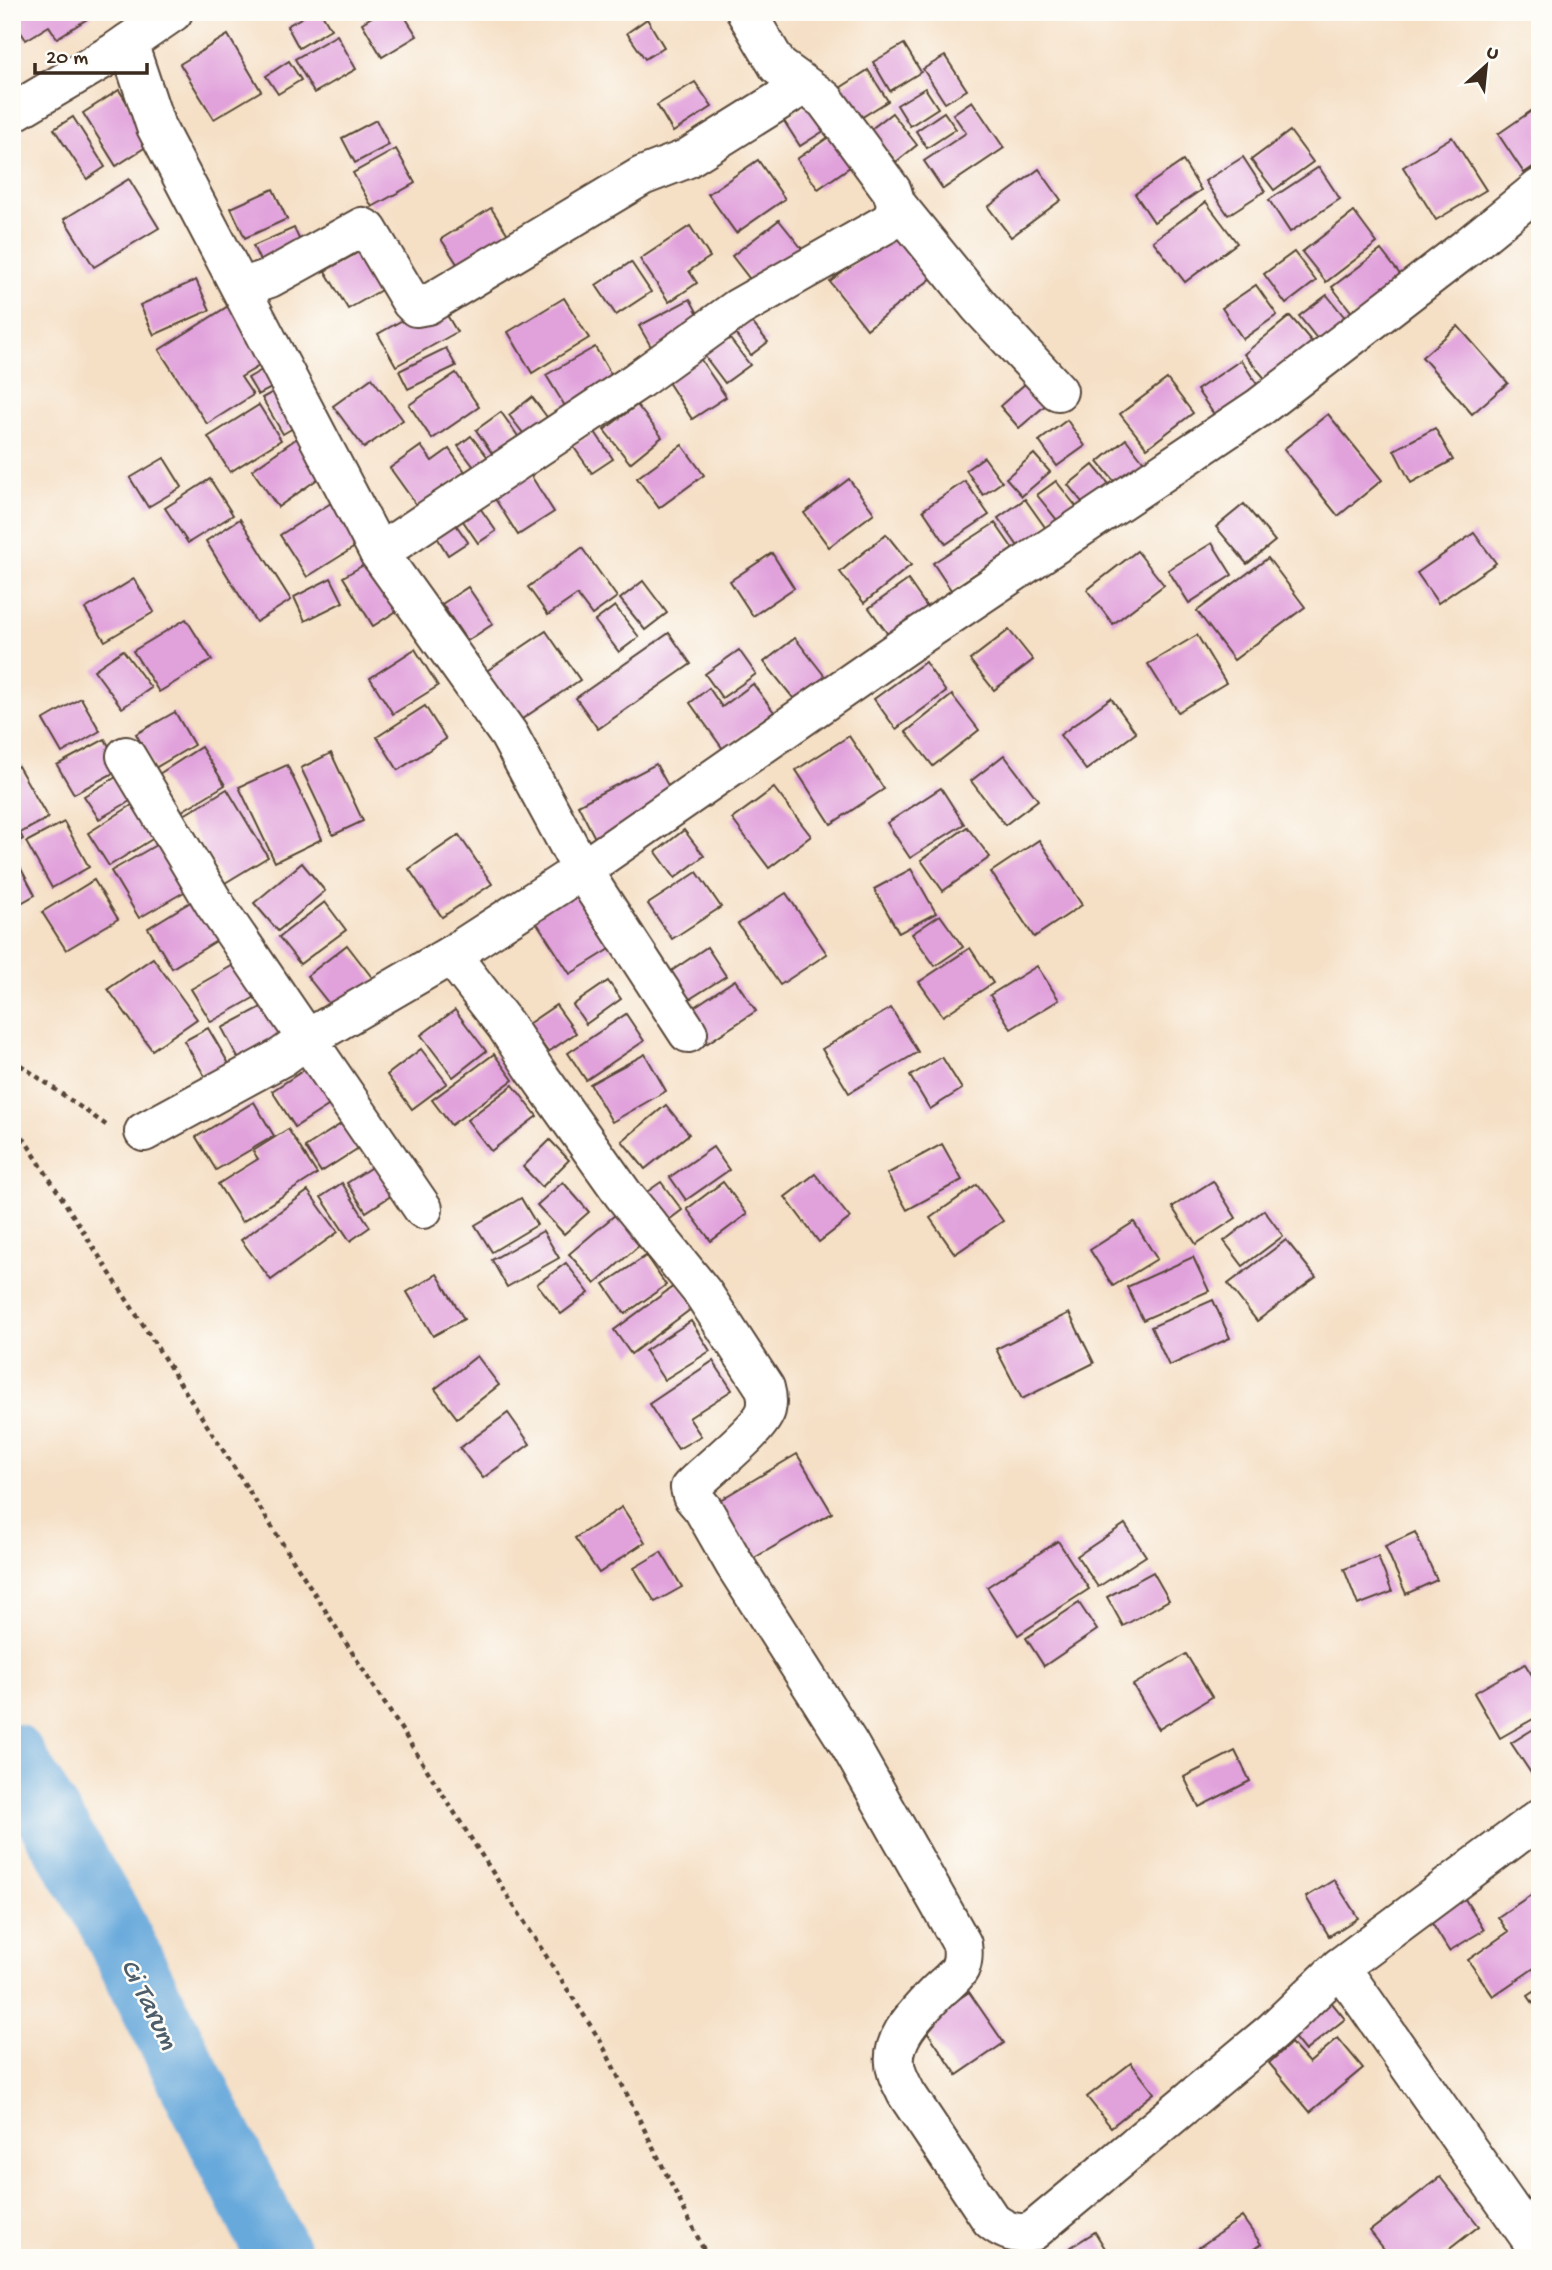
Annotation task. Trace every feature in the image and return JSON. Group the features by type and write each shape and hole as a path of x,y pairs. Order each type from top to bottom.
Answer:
{"street":[{"path":"12,113 128,43 173,12"},
{"path":"746,12 778,65 825,100 892,191 896,204 979,306 1058,391"},
{"path":"128,43 156,127 379,553 509,736 582,870 688,1033"},
{"path":"241,288 270,278 362,226 368,230 411,302 416,307 427,305 642,176 687,159 804,85"},
{"path":"144,1132 282,1057 306,1039 451,955 582,870 922,634 1260,407 1465,250 1540,188"},
{"path":"379,553 637,381 738,308 889,222 896,204"},
{"path":"126,756 214,903 423,1209"},
{"path":"451,955 506,1026 623,1194 703,1293 765,1388 768,1401 757,1426 690,1488 692,1496 703,1509 849,1744 962,1944 964,1958 960,1973 937,1992 912,2020 897,2045 894,2058 896,2072 906,2093 991,2220 1000,2228 1022,2235 1033,2231 1273,2031 1340,1967 1540,1818"},
{"path":"1340,1967 1540,2252"}],"path":[{"path":"12,1059 109,1127 144,1132"},
{"path":"12,1120 601,2042 708,2258"}],"building":[{"path":"12,12 89,12 92,16 57,38 49,26 26,40 12,19"},
{"path":"312,12 321,12 331,29 299,48 287,26"},
{"path":"380,12 402,12 417,36 382,57 362,23"},
{"path":"647,19 664,47 645,59 627,33"},
{"path":"228,35 261,91 214,119 180,64"},
{"path":"337,35 356,69 314,93 295,59"},
{"path":"904,44 921,72 890,91 873,62"},
{"path":"945,56 967,90 945,103 923,69"},
{"path":"289,61 301,80 278,94 266,76"},
{"path":"868,70 888,101 859,119 840,88"},
{"path":"695,82 712,107 673,132 657,105"},
{"path":"925,88 938,108 910,126 897,105"},
{"path":"119,90 152,143 116,166 83,113"},
{"path":"816,100 833,125 800,146 784,121"},
{"path":"972,101 1004,148 943,189 924,161 966,133 953,114"},
{"path":"1540,105 1540,162 1524,173 1498,134"},
{"path":"944,112 956,129 927,148 916,131"},
{"path":"892,113 917,145 896,162 870,130"},
{"path":"73,117 105,167 87,179 54,129"},
{"path":"376,120 389,145 355,163 342,138"},
{"path":"1290,131 1313,162 1274,190 1251,160"},
{"path":"836,132 857,162 818,189 797,159"},
{"path":"1452,137 1486,190 1436,220 1403,167"},
{"path":"396,149 415,183 372,207 353,173"},
{"path":"1243,157 1265,191 1228,215 1205,181"},
{"path":"758,160 785,199 736,233 708,194"},
{"path":"1183,161 1201,190 1154,222 1135,194"},
{"path":"1319,167 1340,199 1290,232 1269,200"},
{"path":"1039,169 1061,200 1011,237 988,207"},
{"path":"129,179 159,228 94,267 64,219"},
{"path":"273,189 287,219 245,238 231,208"},
{"path":"1206,202 1237,243 1185,282 1153,241"},
{"path":"491,208 514,244 465,276 441,239"},
{"path":"1354,212 1377,243 1326,282 1302,252"},
{"path":"779,220 803,250 756,287 732,256"},
{"path":"690,226 710,257 689,271 697,283 669,302 640,259"},
{"path":"294,228 315,273 274,291 253,246"},
{"path":"900,228 937,274 867,329 830,282"},
{"path":"375,243 397,281 348,309 325,271"},
{"path":"1381,250 1406,282 1357,319 1332,287"},
{"path":"1294,252 1316,281 1286,304 1264,274"},
{"path":"631,262 651,292 616,315 596,285"},
{"path":"196,280 210,310 154,335 140,305"},
{"path":"1256,285 1277,315 1243,339 1222,308"},
{"path":"1327,295 1350,324 1323,346 1299,316"},
{"path":"564,298 589,338 532,373 508,332"},
{"path":"690,299 703,323 653,350 639,326"},
{"path":"438,300 457,332 396,366 378,334"},
{"path":"233,303 269,360 241,377 253,395 207,424 159,350"},
{"path":"1290,316 1319,350 1273,388 1244,354"},
{"path":"750,320 768,342 751,355 734,332"},
{"path":"1458,326 1508,383 1472,414 1422,357"},
{"path":"724,331 750,365 725,383 700,350"},
{"path":"595,347 616,383 568,411 546,375"},
{"path":"446,348 456,366 408,389 399,371"},
{"path":"699,357 726,397 692,419 666,379"},
{"path":"1241,360 1266,398 1223,427 1197,390"},
{"path":"274,363 285,381 258,395 248,378"},
{"path":"456,373 479,407 432,439 409,405"},
{"path":"1034,376 1054,398 1019,428 1000,406"},
{"path":"372,378 403,420 364,448 333,406"},
{"path":"1167,379 1193,413 1147,448 1120,414"},
{"path":"284,386 305,421 283,434 262,398"},
{"path":"532,397 553,425 530,442 509,415"},
{"path":"259,405 281,440 230,472 208,437"},
{"path":"637,405 662,437 630,463 604,430"},
{"path":"501,412 525,446 500,465 476,430"},
{"path":"1328,414 1382,480 1338,516 1284,449"},
{"path":"1067,420 1085,446 1057,466 1039,441"},
{"path":"1435,428 1453,460 1411,483 1394,450"},
{"path":"595,432 613,459 592,473 573,446"},
{"path":"303,434 329,471 278,507 252,470"},
{"path":"471,436 490,460 477,471 458,446"},
{"path":"1126,439 1150,470 1123,492 1098,462"},
{"path":"682,445 704,475 659,508 637,478"},
{"path":"421,446 432,461 449,449 466,473 418,507 390,468"},
{"path":"1034,454 1050,472 1022,496 1006,478"},
{"path":"984,457 1002,482 983,495 966,470"},
{"path":"164,458 182,487 148,507 130,478"},
{"path":"1093,465 1120,497 1094,517 1068,485"},
{"path":"528,471 554,512 518,535 492,494"},
{"path":"210,479 233,515 188,543 165,508"},
{"path":"849,479 874,513 829,547 804,513"},
{"path":"965,481 989,515 946,544 923,510"},
{"path":"1056,481 1079,510 1061,525 1037,495"},
{"path":"339,498 366,540 307,577 280,535"},
{"path":"1025,499 1052,537 1025,556 998,518"},
{"path":"1244,504 1275,541 1247,564 1216,527"},
{"path":"478,505 496,531 478,543 461,518"},
{"path":"240,519 291,600 256,622 206,541"},
{"path":"454,522 468,542 448,555 435,534"},
{"path":"995,523 1013,549 951,590 933,563"},
{"path":"1474,533 1496,563 1438,603 1417,573"},
{"path":"886,534 911,565 864,603 840,572"},
{"path":"1212,543 1232,575 1189,603 1168,570"},
{"path":"582,548 617,597 592,615 577,595 548,615 528,587"},
{"path":"1137,551 1164,585 1113,624 1087,590"},
{"path":"772,553 794,588 753,616 730,581"},
{"path":"1268,558 1305,607 1234,660 1197,611"},
{"path":"374,559 403,607 373,626 343,577"},
{"path":"331,578 343,602 305,621 294,597"},
{"path":"134,579 154,612 105,641 85,609"},
{"path":"908,580 929,610 890,637 869,608"},
{"path":"643,581 667,613 645,630 620,599"},
{"path":"468,587 493,624 467,641 442,604"},
{"path":"615,606 639,637 619,652 595,621"},
{"path":"186,619 212,660 159,692 133,651"},
{"path":"1009,630 1033,660 994,690 970,660"},
{"path":"546,631 580,680 519,721 485,672"},
{"path":"669,633 691,664 598,729 576,698"},
{"path":"1197,635 1226,683 1178,712 1148,664"},
{"path":"795,638 827,679 798,704 764,662"},
{"path":"415,649 438,686 393,714 370,678"},
{"path":"123,650 151,688 122,708 94,670"},
{"path":"739,650 756,674 722,698 705,674"},
{"path":"925,662 946,692 896,729 874,699"},
{"path":"753,684 774,712 723,749 690,703 709,688 722,707"},
{"path":"952,695 979,730 933,766 906,732"},
{"path":"81,698 100,731 62,753 43,720"},
{"path":"1111,698 1136,733 1086,770 1060,735"},
{"path":"425,706 446,739 398,770 377,737"},
{"path":"175,712 194,745 155,768 136,734"},
{"path":"849,736 884,789 831,824 796,770"},
{"path":"105,739 121,769 74,794 57,765"},
{"path":"201,747 225,785 182,811 159,774"},
{"path":"331,753 363,821 333,835 301,768"},
{"path":"1004,755 1038,800 1005,825 971,781"},
{"path":"656,764 676,800 597,842 578,805"},
{"path":"287,765 322,839 275,862 239,787"},
{"path":"18,766 48,818 20,833 23,839 12,845 12,770"},
{"path":"123,773 137,797 99,819 84,796"},
{"path":"774,788 811,836 769,868 732,819"},
{"path":"941,788 964,824 910,858 887,823"},
{"path":"227,789 268,857 225,883 184,815"},
{"path":"132,805 154,838 109,866 88,833"},
{"path":"64,822 89,867 52,888 26,842"},
{"path":"967,827 990,857 943,891 921,860"},
{"path":"684,830 704,856 675,878 656,852"},
{"path":"459,835 492,884 442,917 409,869"},
{"path":"170,837 198,884 139,918 111,871"},
{"path":"1039,840 1082,905 1034,937 991,872"},
{"path":"302,863 325,891 278,931 254,903"},
{"path":"19,865 35,895 12,908 12,869"},
{"path":"911,869 936,913 899,933 874,889"},
{"path":"697,872 721,907 672,939 648,904"},
{"path":"94,880 118,919 66,950 42,912"},
{"path":"578,888 615,946 570,974 533,917"},
{"path":"786,893 827,954 780,985 738,924"},
{"path":"202,895 226,935 172,968 148,928"},
{"path":"325,902 346,930 300,964 279,937"},
{"path":"940,915 963,947 935,966 912,934"},
{"path":"347,945 377,984 338,1015 307,976"},
{"path":"707,947 726,976 685,1002 667,974"},
{"path":"970,948 993,983 943,1016 919,982"},
{"path":"153,958 197,1019 152,1050 108,989"},
{"path":"237,963 257,996 211,1022 191,989"},
{"path":"1037,966 1059,1000 1011,1029 990,995"},
{"path":"735,980 756,1011 706,1044 685,1013"},
{"path":"608,981 621,999 586,1024 573,1005"},
{"path":"269,1003 292,1046 245,1071 222,1028"},
{"path":"556,1005 576,1033 548,1052 528,1024"},
{"path":"891,1008 918,1052 849,1093 822,1049"},
{"path":"455,1010 486,1051 453,1077 421,1035"},
{"path":"626,1014 644,1041 586,1080 568,1053"},
{"path":"208,1028 236,1076 213,1090 184,1041"},
{"path":"421,1049 447,1083 412,1109 387,1075"},
{"path":"494,1054 513,1080 451,1125 432,1100"},
{"path":"645,1054 666,1091 612,1122 590,1084"},
{"path":"942,1057 962,1089 930,1109 910,1076"},
{"path":"318,1061 342,1097 295,1127 272,1091"},
{"path":"513,1085 537,1116 491,1151 467,1120"},
{"path":"254,1102 274,1136 216,1170 196,1137"},
{"path":"666,1105 689,1134 645,1169 622,1141"},
{"path":"352,1117 368,1142 321,1172 305,1147"},
{"path":"288,1129 317,1174 242,1222 218,1184 258,1159 253,1151"},
{"path":"550,1140 569,1160 542,1187 523,1167"},
{"path":"942,1144 962,1180 907,1210 887,1174"},
{"path":"713,1147 729,1170 686,1200 670,1177"},
{"path":"384,1159 403,1188 366,1212 347,1183"},
{"path":"815,1174 850,1218 819,1242 785,1197"},
{"path":"1213,1181 1236,1218 1196,1244 1172,1207"},
{"path":"563,1182 589,1212 564,1234 537,1205"},
{"path":"661,1182 682,1210 662,1225 641,1196"},
{"path":"723,1182 747,1214 711,1241 687,1209"},
{"path":"342,1183 370,1227 350,1241 321,1197"},
{"path":"977,1185 1003,1221 955,1254 930,1218"},
{"path":"308,1191 338,1232 271,1280 241,1240"},
{"path":"521,1198 537,1225 492,1252 475,1225"},
{"path":"622,1209 648,1238 595,1284 569,1254"},
{"path":"1264,1210 1283,1236 1243,1266 1224,1241"},
{"path":"1134,1222 1157,1259 1113,1286 1090,1250"},
{"path":"543,1231 559,1258 507,1287 492,1260"},
{"path":"1286,1240 1316,1277 1257,1321 1228,1284"},
{"path":"646,1256 666,1285 625,1314 604,1284"},
{"path":"1193,1257 1209,1291 1143,1320 1127,1287"},
{"path":"566,1263 589,1293 561,1314 537,1284"},
{"path":"437,1274 464,1319 433,1336 407,1292"},
{"path":"678,1283 695,1306 631,1354 614,1330"},
{"path":"1213,1300 1230,1338 1169,1366 1151,1327"},
{"path":"1069,1313 1094,1363 1022,1399 996,1349"},
{"path":"691,1321 710,1351 664,1380 645,1351"},
{"path":"477,1356 499,1385 457,1418 435,1389"},
{"path":"713,1361 732,1390 689,1418 701,1436 678,1449 649,1404"},
{"path":"508,1413 530,1444 483,1478 460,1448"},
{"path":"797,1454 832,1513 749,1561 715,1503"},
{"path":"622,1507 645,1542 599,1573 575,1538"},
{"path":"1125,1524 1146,1556 1098,1587 1077,1556"},
{"path":"1415,1532 1437,1580 1406,1594 1385,1546"},
{"path":"1058,1541 1089,1589 1018,1635 987,1587"},
{"path":"661,1552 682,1587 655,1602 634,1568"},
{"path":"1378,1557 1392,1592 1358,1605 1344,1569"},
{"path":"1153,1572 1169,1600 1123,1626 1107,1597"},
{"path":"1079,1603 1097,1630 1044,1666 1026,1638"},
{"path":"1186,1654 1212,1697 1159,1729 1133,1685"},
{"path":"1525,1664 1540,1688 1540,1715 1500,1738 1474,1693"},
{"path":"1540,1725 1540,1771 1533,1776 1511,1743"},
{"path":"1235,1751 1250,1781 1199,1807 1184,1777"},
{"path":"1334,1880 1358,1918 1329,1936 1306,1897"},
{"path":"1460,1891 1484,1930 1449,1951 1425,1912"},
{"path":"1531,1895 1540,1908 1540,1964 1493,1996 1468,1960 1508,1932 1498,1917"},
{"path":"1540,1988 1540,2013 1528,1996"},
{"path":"969,1992 1004,2043 957,2075 922,2024"},
{"path":"1328,1998 1345,2019 1305,2051 1288,2030"},
{"path":"1338,2038 1363,2068 1310,2112 1269,2063 1291,2043 1309,2063"},
{"path":"1131,2063 1154,2093 1111,2127 1087,2097"},
{"path":"1440,2177 1479,2226 1438,2258 1391,2258 1370,2231"},
{"path":"1242,2217 1261,2244 1241,2258 1184,2258"},
{"path":"1095,2232 1111,2258 1054,2258"}],"waterway":[{"name":"Ci Tarum","path":"12,1756 107,1914 280,2258"}]}
